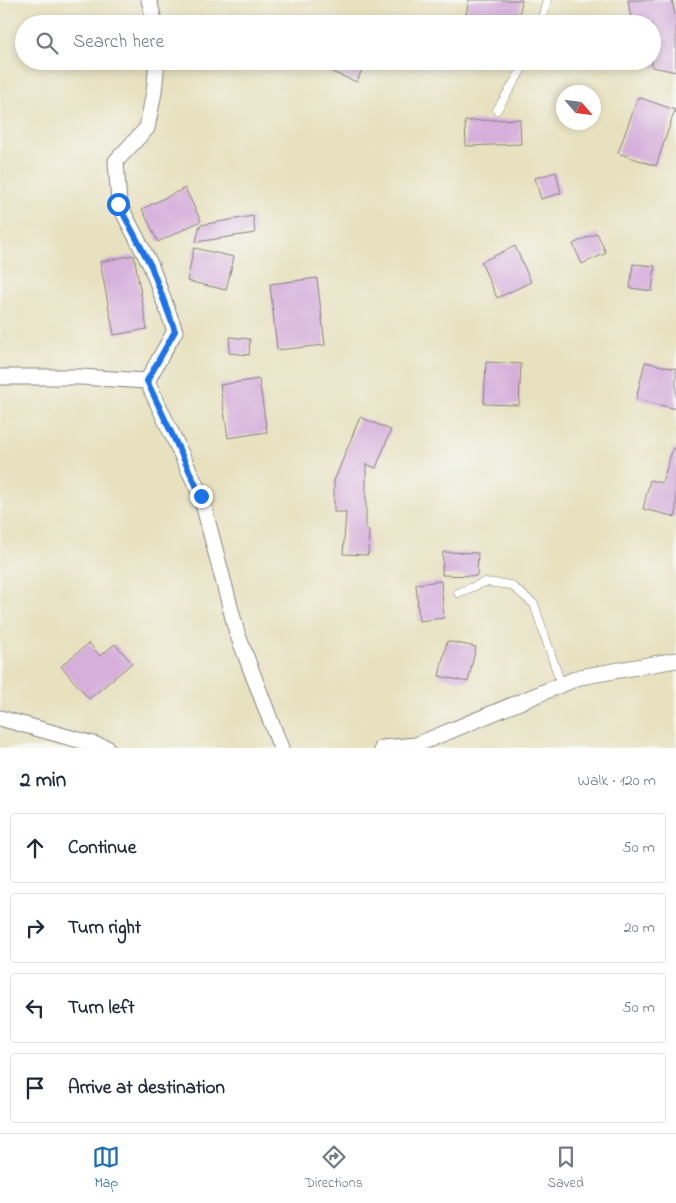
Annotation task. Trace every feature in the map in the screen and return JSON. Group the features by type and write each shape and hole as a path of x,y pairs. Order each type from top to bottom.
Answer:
{"street":[{"path":"149,0 153,15"},
{"path":"147,381 175,331 151,266 118,204 116,161 147,128 156,70"},
{"path":"0,377 80,377 147,381"},
{"path":"147,381 201,496 236,633 281,748"},
{"path":"382,748 416,745 580,677 676,660"},
{"path":"0,718 107,748"}],"lane":[{"path":"543,15 547,0"},
{"path":"497,110 521,70"},
{"path":"458,593 485,582 510,585 534,604 561,684"}],"building":[{"path":"469,0 522,0 519,15 466,14"},
{"path":"628,0 672,0 676,20 676,72 661,69 661,15 630,15"},
{"path":"326,70 362,70 357,82"},
{"path":"638,97 675,110 656,166 618,153"},
{"path":"520,119 521,144 466,146 465,121"},
{"path":"556,172 561,193 541,199 535,178"},
{"path":"185,188 201,221 158,242 142,209"},
{"path":"253,216 255,233 196,242 200,225"},
{"path":"597,233 606,253 582,264 573,244"},
{"path":"515,246 531,282 497,298 481,262"},
{"path":"194,248 234,257 226,290 187,281"},
{"path":"134,255 147,329 114,335 100,262"},
{"path":"633,264 655,266 652,291 630,288"},
{"path":"317,278 325,345 277,350 270,284"},
{"path":"230,337 250,339 249,355 229,353"},
{"path":"486,362 521,364 519,405 484,404"},
{"path":"645,362 676,369 676,409 636,399"},
{"path":"259,379 267,432 228,438 220,385"},
{"path":"360,417 391,430 376,468 366,464 366,530 369,530 368,555 343,554 346,512 334,512 334,481"},
{"path":"673,448 676,448 676,517 643,509 650,480 662,483"},
{"path":"443,552 478,553 477,576 442,575"},
{"path":"441,581 444,618 419,621 416,584"},
{"path":"447,641 476,647 468,682 439,676"},
{"path":"89,643 100,656 115,644 132,663 89,699 61,666"}],"route":[{"path":"118,204 151,266 175,331 147,381 201,496"}]}
